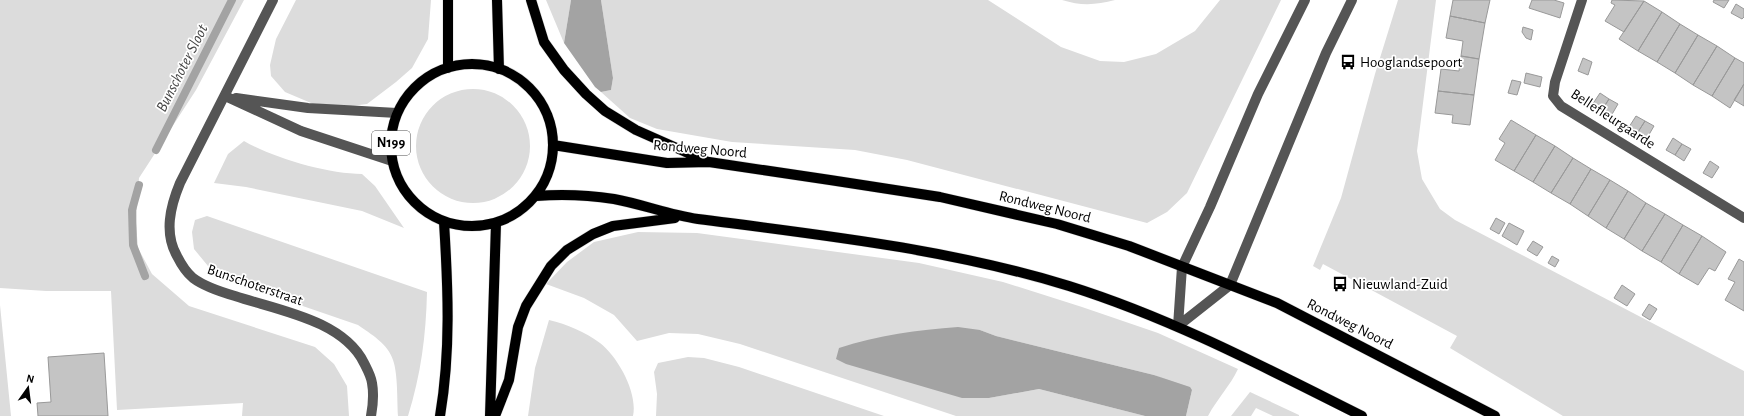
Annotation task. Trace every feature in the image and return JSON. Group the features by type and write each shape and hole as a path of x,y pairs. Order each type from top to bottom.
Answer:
{"main road":[{"path":"448,0 448,68"},
{"path":"497,0 499,69"},
{"path":"531,0 544,42 564,70 586,94 605,111 636,130 709,162"},
{"name":"N199","path":"462,65 477,65 499,69 522,82 537,96 549,120 554,145 549,171 536,196 518,212 496,223 474,226 459,226 444,222 429,214 409,197 399,180 392,161 391,140 397,113 412,90 423,80 448,68 462,65"},
{"name":"Rondweg Noord","path":"554,145 667,163 709,162 940,197 1057,224 1129,246 1277,303 1495,416"},
{"path":"536,196 557,194 615,200 680,217 804,233 912,250 973,262 1069,286 1178,326 1362,416"},
{"path":"495,416 509,380 518,327 523,313 536,288 551,266 567,250 594,234 613,226 680,217"},
{"path":"440,416 445,390 448,347 448,303 444,222"},
{"path":"490,416 496,223"}],"street":[{"name":"Bunschoterstraat","path":"273,0 175,195 169,229 173,248 181,264 192,278 208,287 311,320 332,329 360,355 372,381 372,416"},
{"path":"1178,326 1182,267 1210,207 1258,94 1305,0"},
{"path":"1178,326 1230,285 1326,53 1352,0"},
{"name":"Bellefleurgaarde","path":"1582,0 1555,82 1553,96 1561,106 1744,218"},
{"path":"225,96 308,108 397,113"},
{"path":"225,96 301,131 392,161"}],"shaded area":[{"path":"0,0 244,0 196,90 139,178 136,223 138,248 152,274 189,306 315,347 334,364 347,386 349,416 242,416 243,403 117,410 111,291 46,291 0,288"},
{"path":"296,0 431,0 428,39 412,68 367,104 343,107 311,103 285,92 271,76 270,65 276,39"},
{"path":"546,0 571,0 564,43"},
{"path":"571,0 601,0 613,78 611,90 601,92 595,87 564,43"},
{"path":"601,0 988,0 1061,47 1100,61 1124,62 1156,54 1195,31 1220,0 1281,0 1187,193 1167,212 1147,223 907,160 855,150 732,142 657,129 630,118 601,92 611,90 613,78"},
{"path":"1062,0 1115,0 1088,4"},
{"path":"1398,0 1436,0 1417,151 1422,179 1440,209 1455,220 1744,371 1744,416 1563,416 1450,348 1457,336 1323,264 1320,270 1313,266 1341,198 1375,74"},
{"path":"473,89 495,93 514,105 526,124 530,146 526,168 514,187 495,199 473,203 451,199 432,187 420,168 416,146 420,124 432,105 451,93"},
{"path":"244,141 270,153 301,164 333,171 362,174 375,186 404,228 362,211 246,187 214,183 228,154"},
{"path":"207,216 427,292 422,355 413,400 408,416 398,416 397,380 391,354 383,344 373,336 358,325 227,280 208,266 194,249 192,232 195,220"},
{"path":"638,232 697,233 919,263 1003,282 1158,333 1238,369 1208,416 1186,416 1192,390 1154,375 996,336 980,330 989,398 1039,389 1145,416 956,416 740,344 698,334 669,333 637,341 614,315 584,298 546,284 567,262 594,242"},
{"path":"0,305 11,416 0,416"},
{"path":"549,320 582,332 607,349 620,366 630,386 634,407 633,416 528,416 535,368"},
{"path":"958,327 980,330 996,336 1154,375 1190,387 1192,390 1186,416 1145,416 1039,389 989,398 962,398 846,364 836,359 839,348 854,343 898,334"},
{"path":"688,357 704,358 739,367 884,416 656,416 657,394 654,372 658,363"},
{"path":"1250,392 1299,416 1273,416 1256,408 1251,416 1231,416"}],"building":[{"path":"1453,0 1490,0 1485,23 1450,16"},
{"path":"1532,0 1554,0 1564,3 1560,18 1529,8"},
{"path":"1612,0 1644,1 1624,32 1605,21 1615,5 1611,3"},
{"path":"1714,0 1729,0 1724,8 1713,2"},
{"path":"1644,1 1662,12 1638,51 1619,39"},
{"path":"1736,4 1744,9 1744,17 1742,19 1731,13"},
{"path":"1662,12 1680,24 1657,62 1638,51"},
{"path":"1450,16 1485,23 1479,59 1461,56 1463,41 1446,38"},
{"path":"1680,24 1698,35 1675,73 1657,62"},
{"path":"1523,27 1533,30 1531,40 1526,38 1522,32"},
{"path":"1698,35 1717,46 1693,85 1675,73"},
{"path":"1717,46 1735,58 1712,96 1693,85"},
{"path":"1461,56 1479,59 1474,95 1438,91 1441,69 1459,71"},
{"path":"1583,58 1592,62 1588,75 1578,71"},
{"path":"1735,58 1744,63 1744,84 1730,108 1712,96"},
{"path":"1526,73 1542,77 1540,87 1524,83"},
{"path":"1512,80 1521,82 1517,95 1508,93"},
{"path":"1744,84 1744,106 1734,100"},
{"path":"1438,91 1474,95 1470,125 1452,123 1453,115 1435,113"},
{"path":"1600,93 1609,99 1602,110 1592,105"},
{"path":"1609,99 1618,104 1611,116 1602,110"},
{"path":"1636,116 1645,121 1638,132 1629,127"},
{"path":"1511,120 1536,135 1514,171 1495,160 1505,143 1499,139"},
{"path":"1645,121 1654,126 1647,138 1638,132"},
{"path":"1536,135 1555,146 1533,182 1514,171"},
{"path":"1673,138 1682,144 1675,155 1666,150"},
{"path":"1682,144 1691,149 1684,161 1675,155"},
{"path":"1555,146 1573,158 1551,193 1533,182"},
{"path":"1573,158 1591,169 1570,204 1551,193"},
{"path":"1710,161 1719,167 1712,178 1703,173"},
{"path":"1591,169 1610,180 1588,216 1570,204"},
{"path":"1610,180 1628,191 1606,228 1588,216"},
{"path":"1628,191 1646,203 1624,239 1606,228"},
{"path":"1646,203 1665,214 1642,251 1624,239"},
{"path":"1665,214 1683,225 1661,262 1642,251"},
{"path":"1496,218 1505,223 1499,234 1490,229"},
{"path":"1509,223 1524,231 1517,245 1502,236"},
{"path":"1683,225 1702,236 1679,274 1661,262"},
{"path":"1702,236 1726,252 1715,271 1709,268 1698,285 1679,274"},
{"path":"1533,241 1543,247 1537,256 1527,250"},
{"path":"1552,256 1559,260 1555,267 1548,263"},
{"path":"1739,259 1744,262 1744,311 1725,300 1735,282 1728,279"},
{"path":"1622,285 1635,294 1627,306 1614,298"},
{"path":"1649,304 1657,309 1650,320 1642,315"},
{"path":"104,353 108,416 38,416 37,403 51,402 48,357"}],"waterway":[{"name":"Bunschoter Sloot","path":"156,150 232,0"},
{"name":"Bunschoter Sloot","path":"139,185 132,210 133,245 145,276"}],"place":[{"name":"Hooglandsepoort","path":"1348,62"},
{"name":"Nieuwland-Zuid","path":"1340,284"}]}
